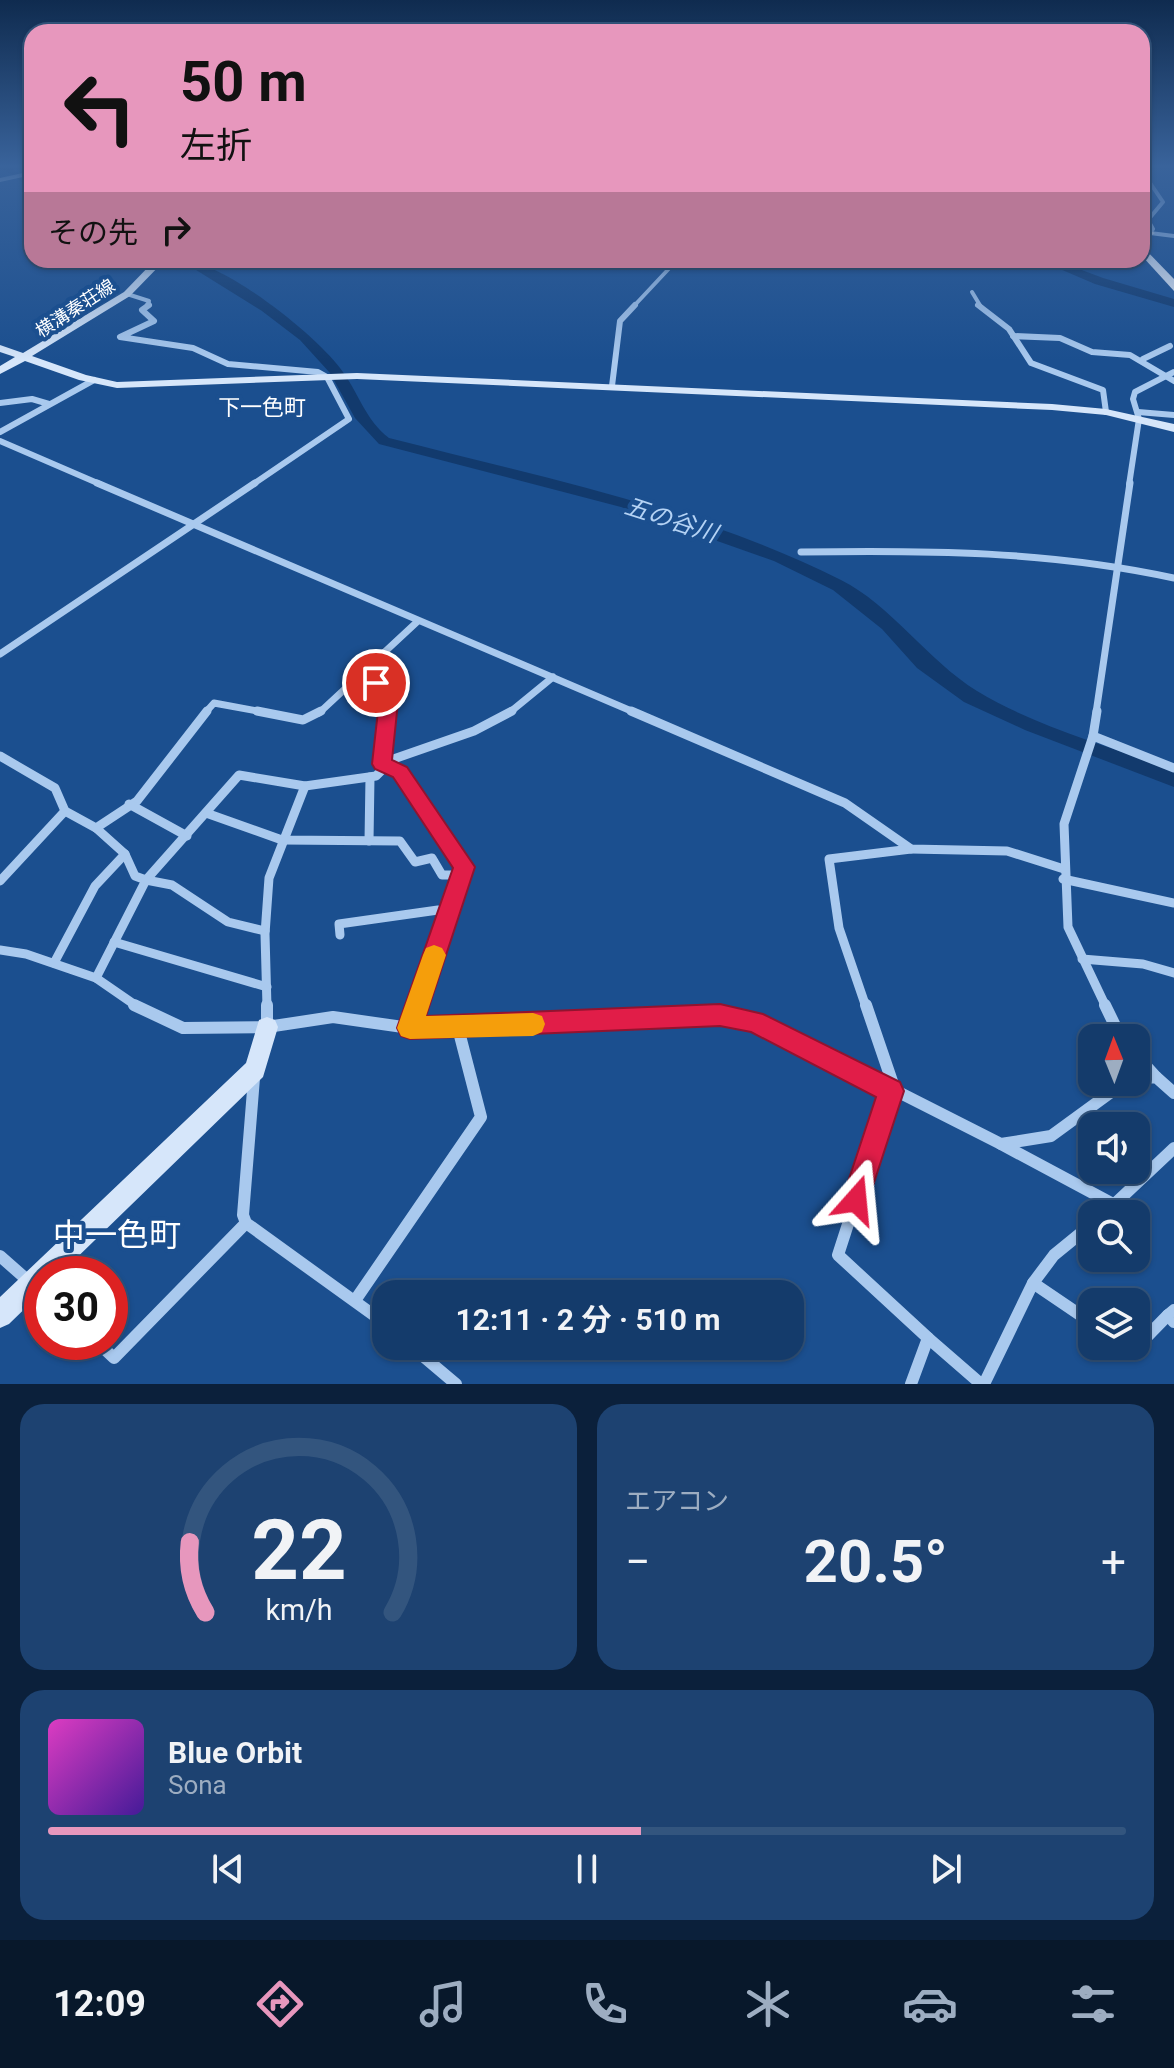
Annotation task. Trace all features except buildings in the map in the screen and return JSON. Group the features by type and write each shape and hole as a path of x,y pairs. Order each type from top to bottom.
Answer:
{"main road":[{"path":"1150,258 1173,285"}],"street":[{"path":"1150,234 1174,236"},
{"name":"横溝秦荘線","path":"0,371 29,357 127,294 152,268"},
{"path":"612,386 620,321 670,268"},
{"path":"972,292 977,304 1013,336 1031,363 1053,367 1077,383 1103,390 1106,412"},
{"path":"0,654 349,419 327,377 318,372 228,364 221,356 206,351 120,337 154,321 142,310 150,304 149,301 127,294"},
{"path":"1013,336 1060,338 1092,352 1143,359 1174,381"},
{"path":"1143,359 1170,346"},
{"path":"0,348 117,385 357,376 1174,415"},
{"path":"1114,1024 1068,927 1064,824 1093,736 1138,415 1133,399 1135,392 1174,372"},
{"path":"0,432 94,380"},
{"path":"0,403 32,399 49,404"},
{"path":"1138,415 1174,428"},
{"path":"0,441 845,803 911,849"},
{"path":"801,552 1007,554 1118,564 1174,578"},
{"path":"96,828 137,801 214,703 303,720 315,717 418,621"},
{"path":"96,978 146,880 239,775 305,786 370,777 381,771 388,702 376,683 362,673"},
{"path":"381,764 456,741 501,721 539,693 553,677"},
{"path":"1093,736 1174,768"},
{"path":"0,756 55,788 65,811 96,828 125,854 135,876 146,880 165,880 189,892 228,922 265,931"},
{"path":"381,764 400,772 464,867 410,1028"},
{"path":"369,841 372,811 370,777"},
{"path":"305,786 269,878 265,931 267,1027 255,1069 243,1215 246,1223 372,1312"},
{"path":"129,804 187,836"},
{"path":"0,881 65,811"},
{"path":"206,813 282,840 400,841 415,862 432,858 442,875 461,875"},
{"path":"1078,1235 1054,1255 1033,1283 982,1384 838,1255 894,1093 839,928 829,859 911,849 1007,851 1064,874 1174,903"},
{"path":"54,963 95,886 125,854"},
{"path":"340,935 339,924 438,910 448,913"},
{"path":"114,942 267,987"},
{"path":"0,950 54,963 96,978 131,1004 183,1028 267,1027 333,1017 410,1028 736,1017 776,1030 1106,1200"},
{"path":"1082,959 1143,964 1174,973"},
{"path":"356,1299 481,1117 458,1028"},
{"path":"65,1256 255,1069"},
{"path":"1150,1070 1174,1093"},
{"path":"1150,1078 1156,1077"},
{"path":"1001,1144 1051,1136 1106,1096"},
{"path":"1120,1200 1174,1148"},
{"path":"128,1344 246,1223"},
{"path":"0,1256 24,1271"},
{"path":"1033,1283 1078,1314"},
{"path":"0,1315 24,1295"},
{"path":"1150,1335 1172,1315"},
{"path":"911,1384 928,1338"},
{"path":"428,1360 456,1384"}],"waterway":[{"name":"五の谷川","path":"201,268 286,322 321,353 341,379 368,427 384,441 627,504 780,557 839,586 889,625 924,663 971,697 1032,725 1174,779"},
{"path":"1066,268 1174,303"}],"slow traffic":[{"path":"434,955 410,1028 533,1024"}],"district":[{"name":"下一色町","path":"262,407"},
{"name":"中一色町","path":"117,1235"}],"route":[{"path":"376,683 388,702 381,764 400,772 464,867 410,1028 720,1015 776,1030 891,1091 856,1200"}]}
